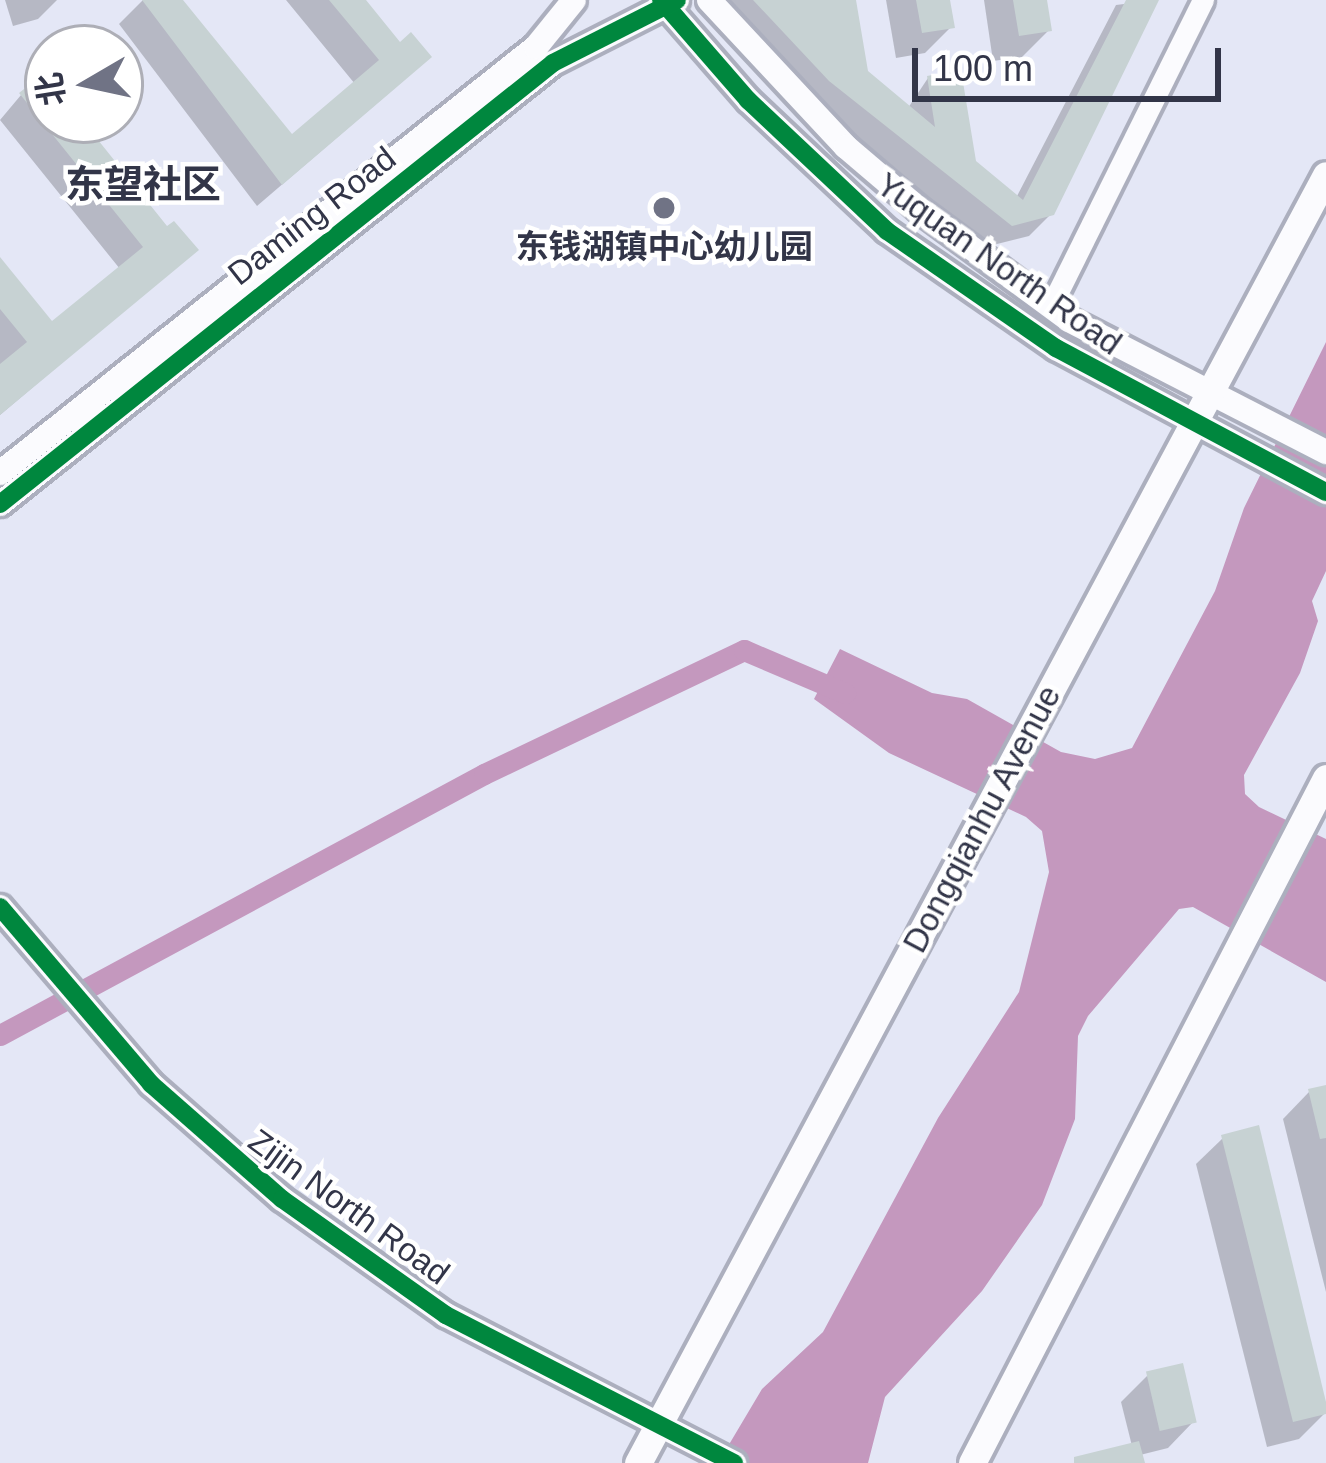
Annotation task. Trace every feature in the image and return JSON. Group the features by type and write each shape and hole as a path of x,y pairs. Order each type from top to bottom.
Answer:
{"main road":[{"name":"Dongqianhu Avenue","path":"638,1463 1326,175"},
{"path":"973,1463 1326,778"}],"street":[{"name":"Daming Road","path":"0,473 536,46 574,0"},
{"name":"Yuquan North Road","path":"709,0 846,147 1051,306 1207,394 1326,452"},
{"path":"1051,306 1203,0"},
{"name":"Daming Road","path":"0,504 553,63 668,3"},
{"name":"Yuquan North Road","path":"668,3 748,100 887,231 1056,348 1189,424 1326,492"},
{"name":"Zijin North Road","path":"0,907 98,1027 212,1142 369,1264 446,1315 734,1463"}],"shaded area":[{"path":"1326,342 1326,571 1312,601 1318,621 1300,673 1244,775 1245,794 1259,807 1326,839 1326,982 1193,907 1179,909 1088,1016 1078,1036 1075,1119 1042,1205 982,1291 885,1397 868,1463 718,1463 762,1389 823,1332 938,1118 1019,992 1049,872 1042,831 1026,817 889,753 814,699 840,649 932,693 967,699 1061,752 1095,759 1132,748 1215,591 1244,508"}],"building":[{"path":"142,0 183,0 292,134 379,60 329,0 366,0 400,42 411,32 432,57 282,185"},
{"path":"753,0 856,0 868,71 935,127 927,76 961,70 976,161 1023,200 1126,0 1159,0 1054,215 1012,226 829,81"},
{"path":"916,0 950,0 955,28 922,33"},
{"path":"1013,0 1047,0 1052,31 1019,36"},
{"path":"60,144 101,144 167,226 174,221 199,250 0,415 0,364 27,342 0,309 0,257 52,321 143,247"},
{"path":"1326,1085 1326,1138 1320,1139 1308,1089"},
{"path":"1259,1125 1326,1402 1326,1414 1293,1422 1221,1135"},
{"path":"1183,1363 1197,1422 1160,1431 1146,1372"},
{"path":"1139,1441 1145,1463 1074,1463 1074,1457"}],"waterway":[{"path":"0,1035 484,774 744,650 845,693"}],"cycle path":[{"path":"661,0 748,100 887,231 1056,348 1326,492"},
{"path":"0,504 553,63 677,0"},
{"path":"0,907 151,1084 282,1199 446,1315 734,1463"}],"place":[{"name":"东钱湖镇中心幼儿园","path":"664,208"}],"district":[{"name":"东望社区","path":"143,185"}]}
